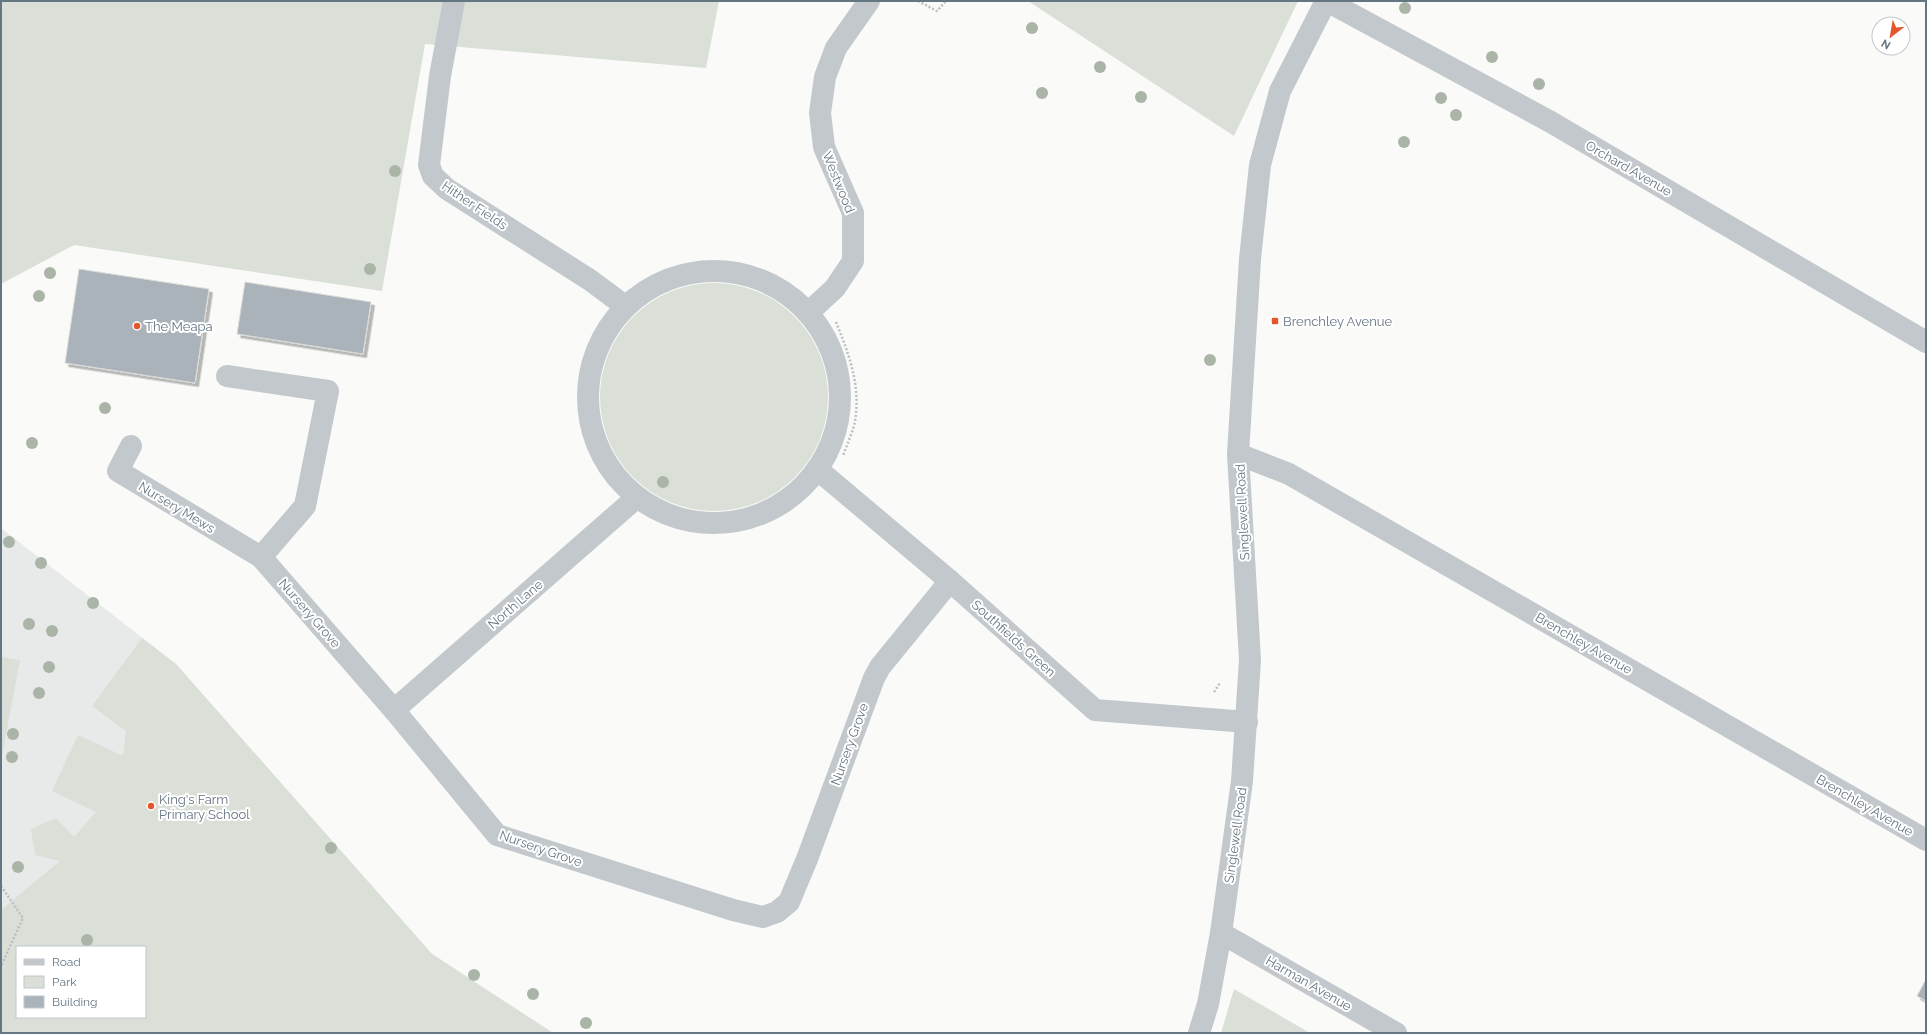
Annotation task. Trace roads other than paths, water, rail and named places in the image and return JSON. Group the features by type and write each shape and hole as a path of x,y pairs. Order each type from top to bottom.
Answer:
{"street":[{"name":"Hither Fields","path":"454,1 439,84 429,165 433,176 446,189 590,280 625,306"},
{"name":"Westwood","path":"809,312 834,288 853,261 853,213 824,147 820,113 825,77 836,48 869,1"},
{"name":"Orchard Avenue","path":"1327,1 1556,125 1926,342"},
{"name":"Singlewell Road","path":"1199,1033 1208,1004 1221,933 1242,781 1247,722 1250,660 1238,454 1250,259 1260,165 1280,91 1327,1"},
{"path":"722,271 753,277 784,291 809,312 832,351 839,375 842,402 839,420 832,442 817,469 793,494 778,505 758,515 721,523 698,522 676,517 636,498 615,474 595,444 588,419 589,382 594,360 603,337 625,306 655,284 675,277 700,272 722,271"},
{"path":"227,376 328,391 305,506 261,557"},
{"name":"Nursery Mews","path":"131,446 118,471 261,557"},
{"name":"Brenchley Avenue","path":"1238,454 1289,474 1926,840"},
{"name":"Southfields Green","path":"817,469 950,581 1095,710 1247,722"},
{"name":"North Lane","path":"394,710 636,498"},
{"name":"Nursery Grove","path":"261,557 394,710 497,834 733,910 763,917 781,909 791,898 874,678 880,667 950,581"},
{"name":"Harman Avenue","path":"1221,933 1396,1033"}],"place":[{"name":"Brenchley Avenue","path":"1275,321"},
{"name":"The Meapa","path":"137,326"},
{"name":"King's Farm Primary School","path":"151,806"}]}
